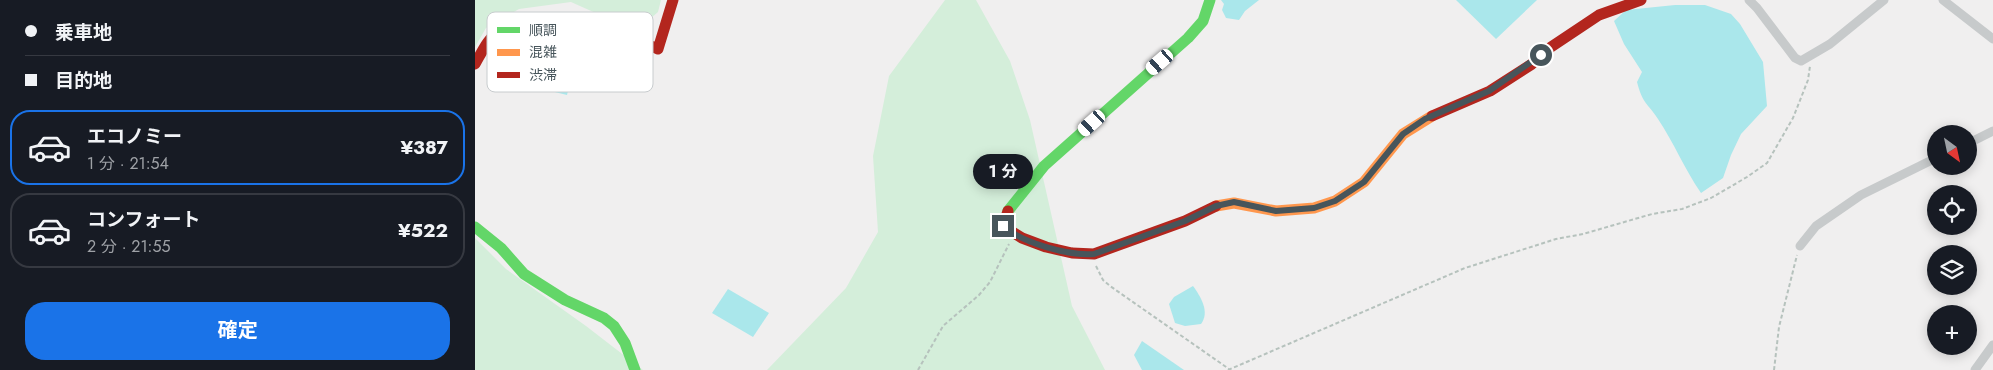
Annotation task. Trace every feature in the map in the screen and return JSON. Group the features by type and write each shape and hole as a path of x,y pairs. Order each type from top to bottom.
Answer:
{"street":[{"path":"653,47 659,49 673,0"},
{"path":"1210,0 1203,21 1188,38 1058,154 1023,190 1009,208 1003,226 1013,235 1037,244 1084,255 1094,254 1185,221 1216,206 1234,202 1276,211 1314,208 1335,201 1364,182 1403,134 1425,119 1489,91 1599,15 1641,0"},
{"path":"1749,0 1795,58 1801,61 1830,44 1884,0"},
{"path":"1943,0 1993,39"},
{"path":"475,64 487,43"},
{"path":"1977,139 1993,131"},
{"path":"1799,246 1816,226 1861,195 1927,162"},
{"path":"475,227 501,248 524,274 565,300 604,318 614,326 625,343 635,370"},
{"path":"1975,370 1993,345"}],"path":[{"path":"1094,254 1097,270 1110,286 1229,369 1465,268 1556,239 1583,234 1652,214 1682,209 1711,198 1767,163 1793,118 1808,80 1813,54"},
{"path":"918,370 943,326 979,295 990,282 1013,235"},
{"path":"1774,370 1779,327 1799,246"}],"green space":[{"path":"475,0 661,0 658,12 653,16 653,12 593,12 571,2 519,9 514,12 487,12 487,27 475,47"},
{"path":"945,0 976,0 1010,61 1030,120 1072,306 1105,370 767,370 846,288 878,232 873,156 889,76"},
{"path":"475,238 506,269 586,326 643,370 475,370"}],"water":[{"path":"1221,0 1259,0 1245,11 1239,20 1226,18 1222,10 1224,4"},
{"path":"1456,0 1537,0 1496,39"},
{"path":"1675,5 1705,5 1731,14 1740,24 1763,62 1767,106 1741,134 1723,178 1701,193 1664,128 1643,99 1637,82 1642,72 1624,44 1614,21 1626,10"},
{"path":"555,92 568,92 567,95"},
{"path":"1193,286 1205,310 1204,319 1201,324 1185,326 1175,323 1169,304 1174,297"},
{"path":"728,289 769,313 753,337 712,313"},
{"path":"1142,341 1184,370 1142,370 1134,355"}],"traffic: fast":[{"path":"1008,211 1044,166 1188,38 1203,21 1210,0"},
{"path":"475,227 501,248 524,274 565,300 604,318 614,326 625,343 635,370"}],"traffic: slow":[{"path":"1216,206 1234,203 1276,211 1314,208 1335,201 1364,182 1403,134 1432,116"}],"traffic: jam":[{"path":"653,47 658,49 673,0"},
{"path":"1432,116 1490,91 1532,64 1551,47 1599,15 1641,0"},
{"path":"475,64 487,44"},
{"path":"1008,211 1003,226 1022,238 1046,247 1072,253 1094,254 1185,221 1216,206"}],"route":[{"path":"1003,226 1013,235 1037,244 1084,255 1094,254 1185,221 1216,206 1234,202 1276,211 1314,208 1335,201 1364,182 1383,162 1403,134 1425,119 1489,91 1532,64 1541,55"}]}
